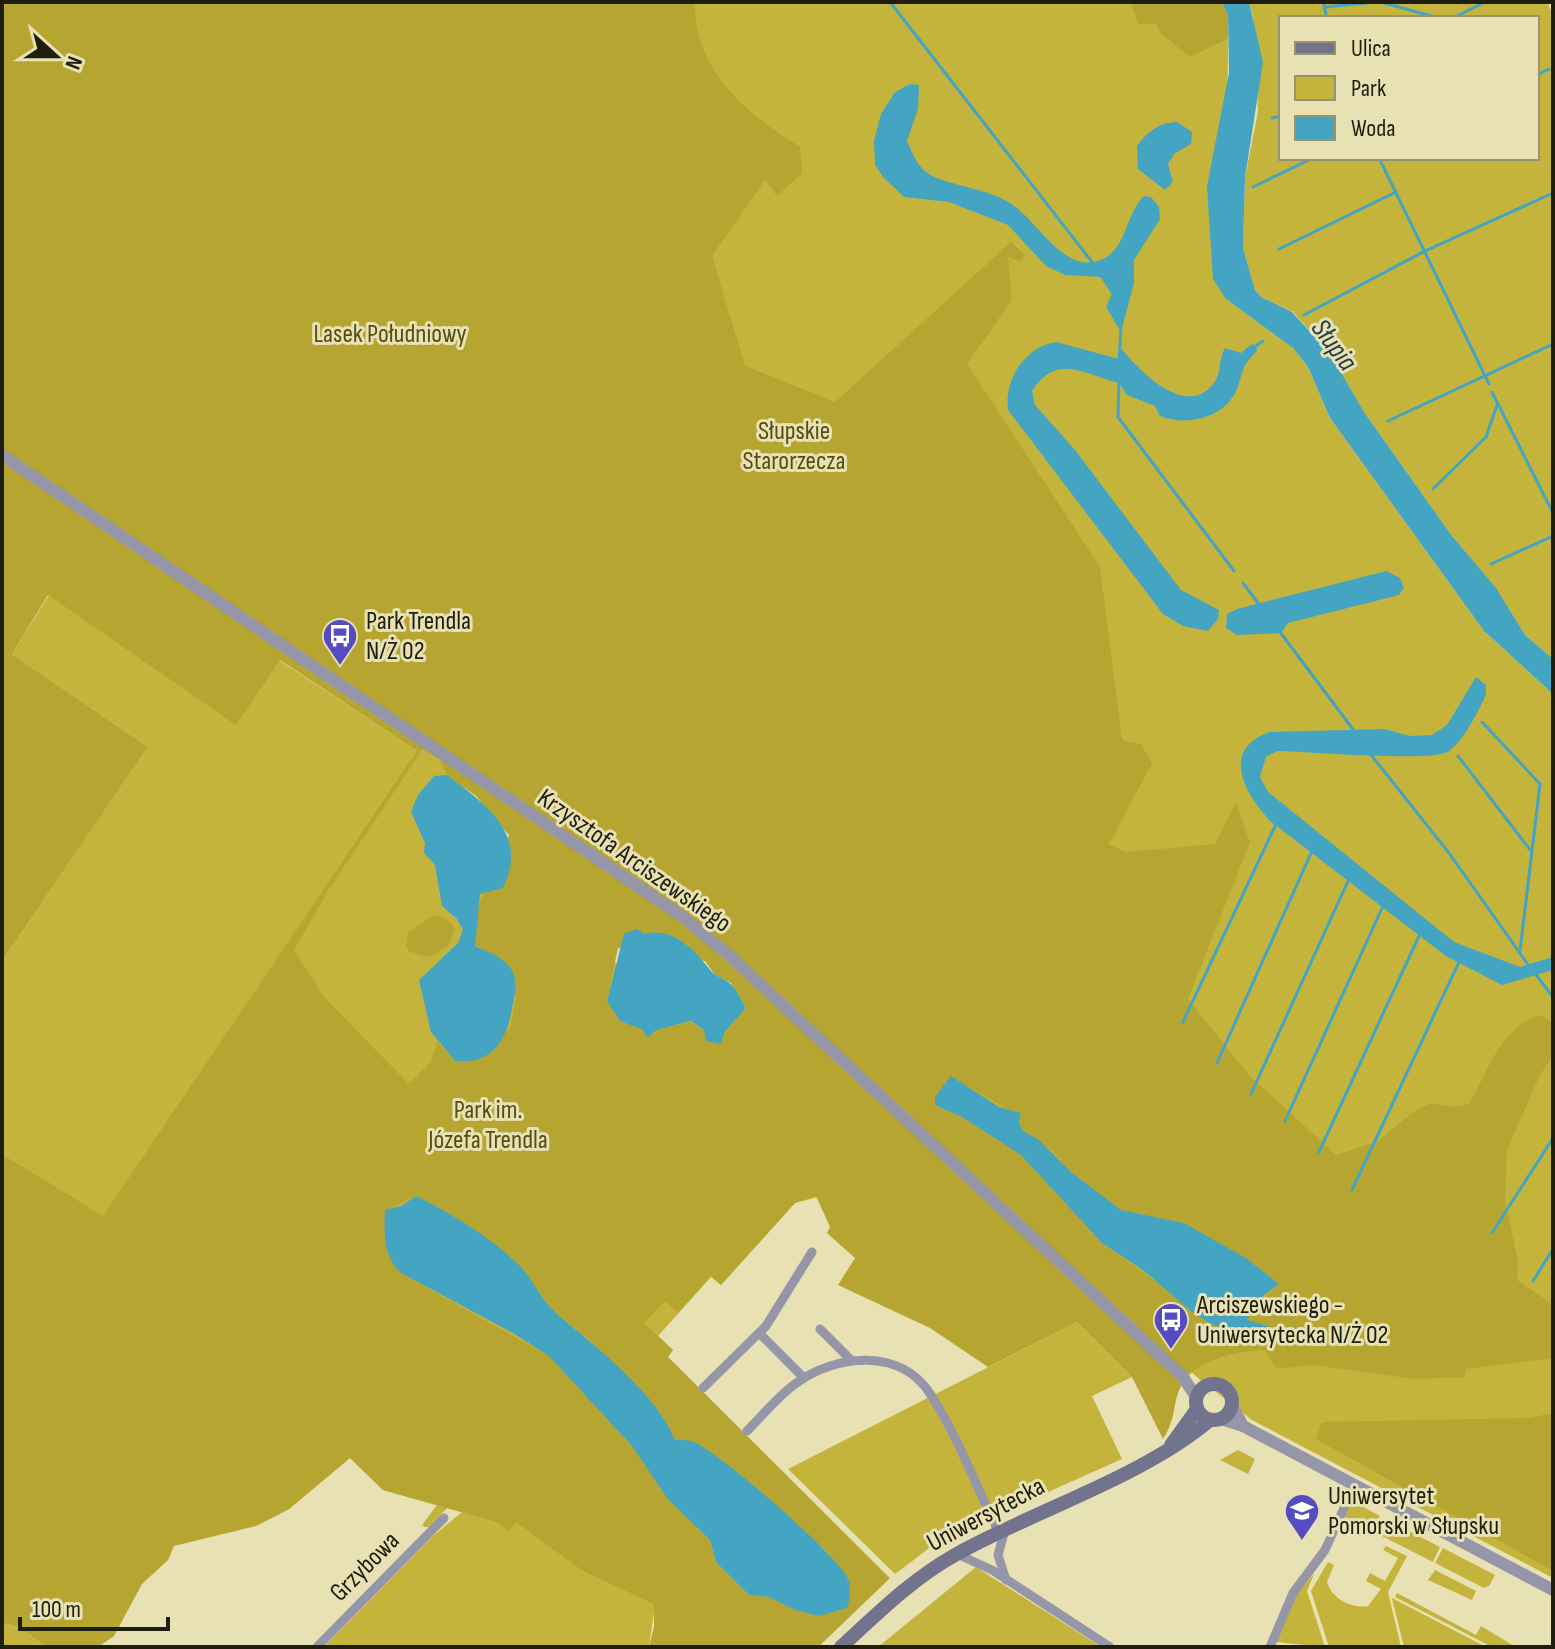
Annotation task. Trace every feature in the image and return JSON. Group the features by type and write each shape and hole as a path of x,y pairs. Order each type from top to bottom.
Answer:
{"main road":[{"path":"1215,1419 1199,1398 1222,1385 1230,1394 1232,1406"},
{"name":"Uniwersytecka","path":"1168,1448 1199,1398"},
{"name":"Uniwersytecka","path":"841,1647 904,1589 957,1554 1168,1448 1232,1406"}],"street":[{"name":"Krzysztofa Arciszewskiego","path":"2,455 683,917 765,989 1183,1377 1199,1398"},
{"path":"703,1388 759,1333 812,1252"},
{"path":"820,1329 851,1360"},
{"path":"759,1333 804,1378"},
{"path":"747,1431 785,1392 804,1378 851,1360 889,1362 901,1367 926,1388 1002,1531 998,1555 1006,1580"},
{"path":"1232,1406 1243,1426"},
{"path":"1215,1419 1243,1426 1553,1590"},
{"path":"1270,1647 1293,1593 1325,1550 1354,1486"},
{"name":"Grzybowa","path":"317,1647 444,1518"},
{"path":"957,1554 1006,1580 1110,1647"}],"green space":[{"name":"Lasek Południowy","path":"2,2 695,2 703,49 713,69 743,105 800,147 802,173 777,196 765,180 712,256 745,366 835,402 1011,242 1024,254 1021,262 1008,257 1012,300 967,364 1100,567 1122,740 1141,744 1152,763 1109,844 1125,852 1215,844 1236,802 1250,842 1188,999 1249,1075 1336,1155 1378,1141 1412,1113 1431,1103 1454,1107 1469,1104 1496,1052 1514,1030 1539,1015 1553,1022 1553,1055 1539,1077 1507,1150 1505,1200 1518,1261 1517,1280 1553,1305 1553,1358 1466,1369 1465,1377 1415,1379 1312,1365 1275,1367 1265,1350 1231,1354 1207,1363 1188,1376 1178,1392 1163,1439 1132,1377 1077,1322 988,1367 930,1328 838,1285 855,1258 827,1233 830,1227 816,1196 795,1203 721,1285 711,1276 678,1313 665,1301 644,1323 673,1350 668,1357 889,1579 818,1647 649,1647 654,1627 654,1604 583,1571 516,1522 509,1531 496,1522 383,1490 350,1458 289,1509 256,1526 174,1546 168,1560 142,1584 114,1636 98,1647 46,1647 19,1627 2,1623 2,1154 103,1216 417,751 280,660 236,725 48,595 12,654 148,747 2,961","holes":["422,750 440,760 447,775 476,796 509,835 480,902 475,945 500,959 516,997 510,1029 455,1061 437,1041 431,1062 409,1084 324,997 294,950 329,889","618,948 705,961 715,975 731,983 746,1008 724,1033 704,1030 691,1021 656,1030 620,1021 607,1000","951,1077 1021,1117 1019,1124 1023,1131 1052,1151 1071,1172 1121,1210 1184,1223 1246,1258 1279,1284 1250,1315 1247,1321 1258,1324 1250,1337 1165,1288 1102,1243 1021,1155 962,1117 936,1105 935,1097","416,1196 443,1210 521,1268 552,1309 590,1341 675,1440 739,1475 830,1554 795,1610 769,1597 749,1595 716,1562 710,1540 667,1498 632,1446 549,1356 401,1273 385,1211"]},
{"name":"Słupskie Starorzecza","path":"58,2 1193,2 1210,47 1228,39 1226,299 1293,348 1308,367 1330,418 1484,631 1553,694 1553,1578 1252,1420 1198,1378 898,1099 2,142"},
{"path":"1131,2 1222,2 1228,15 1228,39 1190,57 1159,32 1157,24 1138,24"},
{"path":"1249,2 1547,2 1553,15 1553,659 1525,635 1495,588 1452,536 1364,412 1331,355 1293,312 1261,297 1255,290 1243,248 1245,178 1258,111 1253,16"},
{"name":"Park im. Józefa Trendla","path":"49,595 236,724 279,660 420,753 422,750 440,760 818,1197 795,1203 721,1285 711,1277 658,1336 673,1350 668,1357 890,1578 818,1647 767,1647 655,1605 649,1647 324,1647 433,1536 462,1512 447,1508 429,1527 425,1527 422,1525 437,1505 383,1490 350,1458 289,1509 256,1526 2,1375 45,1181 2,1154 2,961 148,747 12,654"},
{"path":"434,915 447,919 455,929 448,946 430,957 410,952 406,947 408,932"},
{"path":"1077,1322 1132,1377 1092,1396 1122,1459 940,1540 895,1574 788,1469"},
{"path":"1553,1413 1553,1571 1316,1439 1322,1422 1528,1418"},
{"path":"1238,1450 1255,1459 1248,1474 1220,1460"},
{"path":"1350,1500 1380,1516 1372,1530 1345,1517"},
{"path":"1386,1519 1440,1547 1433,1562 1380,1535"},
{"path":"1386,1546 1407,1556 1388,1592 1401,1647 1329,1647 1311,1591 1328,1562 1334,1565 1327,1582 1333,1593 1349,1604 1368,1606 1381,1589 1366,1581 1370,1573 1385,1581 1398,1558 1383,1550"},
{"path":"1443,1548 1495,1575 1489,1586 1484,1588 1435,1563"},
{"path":"976,1567 1101,1647 878,1647"},
{"path":"1435,1570 1476,1591 1472,1600 1428,1580"},
{"path":"1314,1574 1307,1591 1325,1647 1276,1642 1297,1593"},
{"path":"1397,1593 1476,1635 1481,1626 1514,1646 1492,1647 1395,1597"},
{"path":"1392,1598 1486,1647 1404,1647"},
{"path":"2,1623 19,1627 46,1647 2,1647"}],"water":[{"path":"1222,2 1249,2 1263,62 1245,178 1243,248 1255,290 1261,297 1292,312 1331,355 1364,412 1452,536 1496,588 1525,635 1553,659 1553,694 1484,631 1330,418 1308,367 1293,348 1226,299 1213,279 1207,186 1229,73 1228,15"},
{"path":"910,84 919,85 918,109 907,141 923,169 944,181 1007,201 1067,256 1092,262 1105,258 1118,246 1138,203 1144,196 1151,197 1159,207 1160,219 1134,260 1134,283 1121,332 1106,307 1112,293 1103,277 1065,275 1046,266 1008,225 949,202 904,197 883,177 875,165 874,141 881,114 895,92"},
{"path":"1177,122 1192,132 1191,144 1174,154 1168,164 1173,182 1165,190 1138,169 1137,146 1154,129"},
{"path":"1056,342 1119,359 1120,347 1163,388 1190,396 1203,393 1214,383 1225,348 1241,353 1252,344 1256,346 1257,351 1247,363 1228,403 1201,418 1180,420 1160,416 1155,406 1127,395 1119,383 1071,369 1051,372 1032,391 1035,405 1075,450 1181,590 1219,610 1218,619 1208,631 1183,626 1163,614 1008,410 1009,387 1018,367 1034,351"},
{"path":"1386,571 1400,578 1404,588 1399,595 1288,623 1281,633 1237,635 1226,628 1227,614 1237,609"},
{"path":"1476,677 1486,685 1486,695 1465,733 1449,751 1395,756 1277,751 1266,757 1260,777 1268,792 1454,942 1520,967 1553,957 1553,970 1502,985 1446,956 1270,821 1252,798 1242,772 1241,760 1245,749 1270,732 1384,729 1410,736 1432,735 1447,725"},
{"path":"447,775 500,822 511,852 510,869 503,888 480,894 475,946 501,959 512,971 516,989 511,1014 500,1043 494,1050 486,1056 467,1061 455,1061 431,1032 419,980 458,943 463,930 457,919 442,906 435,865 424,853 425,843 411,812 418,795 434,776"},
{"path":"637,929 644,934 665,934 683,942 712,972 736,990 746,1008 724,1033 721,1044 706,1041 704,1030 691,1021 656,1030 648,1038 642,1029 620,1021 607,1001 624,934"},
{"path":"951,1076 999,1107 1021,1113 1019,1124 1023,1131 1039,1140 1071,1172 1121,1210 1184,1223 1246,1258 1279,1284 1264,1295 1247,1320 1271,1327 1268,1336 1259,1340 1211,1324 1144,1271 1102,1243 1021,1155 962,1117 935,1105 935,1097"},
{"path":"416,1196 472,1228 522,1268 555,1312 639,1387 666,1422 675,1440 692,1441 708,1450 751,1483 822,1547 847,1577 850,1592 847,1608 819,1616 795,1610 769,1597 749,1595 716,1562 710,1540 667,1498 632,1446 549,1356 513,1333 401,1273 388,1252 385,1210 401,1206"}],"waterway":[{"path":"890,2 1092,262"},
{"path":"1323,2 1326,16"},
{"path":"1325,7 1376,2"},
{"path":"1381,2 1431,16"},
{"path":"1457,16 1485,2"},
{"path":"1539,74 1549,69"},
{"path":"1272,118 1279,116"},
{"path":"1253,187 1309,160"},
{"path":"1380,160 1489,384"},
{"path":"1279,249 1396,192"},
{"name":"Słupia","path":"1304,315 1425,251 1553,193"},
{"path":"1101,275 1112,292"},
{"path":"1119,362 1121,329"},
{"path":"1256,346 1263,341"},
{"path":"1388,421 1553,344"},
{"path":"1119,381 1118,417 1234,571"},
{"path":"1492,392 1553,513"},
{"path":"1433,489 1486,437 1497,405"},
{"path":"1491,564 1553,536"},
{"path":"1243,583 1261,607"},
{"path":"1280,632 1355,732"},
{"path":"1482,722 1540,784 1520,951"},
{"path":"1368,751 1449,853 1529,966"},
{"path":"1458,756 1531,851"},
{"path":"1183,1022 1277,822"},
{"path":"1217,1063 1312,851"},
{"path":"1251,1094 1349,879"},
{"path":"1285,1121 1383,906"},
{"path":"1319,1152 1420,934"},
{"path":"1352,1190 1459,962"},
{"path":"1534,972 1553,997"},
{"path":"1492,1233 1553,1138"},
{"path":"1533,1281 1553,1249"}],"place":[{"name":"Park Trendla N/Ż 02","path":"340,667"},
{"name":"Arciszewskiego - Uniwersytecka N/Ż 02","path":"1171,1351"},
{"name":"Uniwersytet Pomorski w Słupsku","path":"1302,1542"}]}
